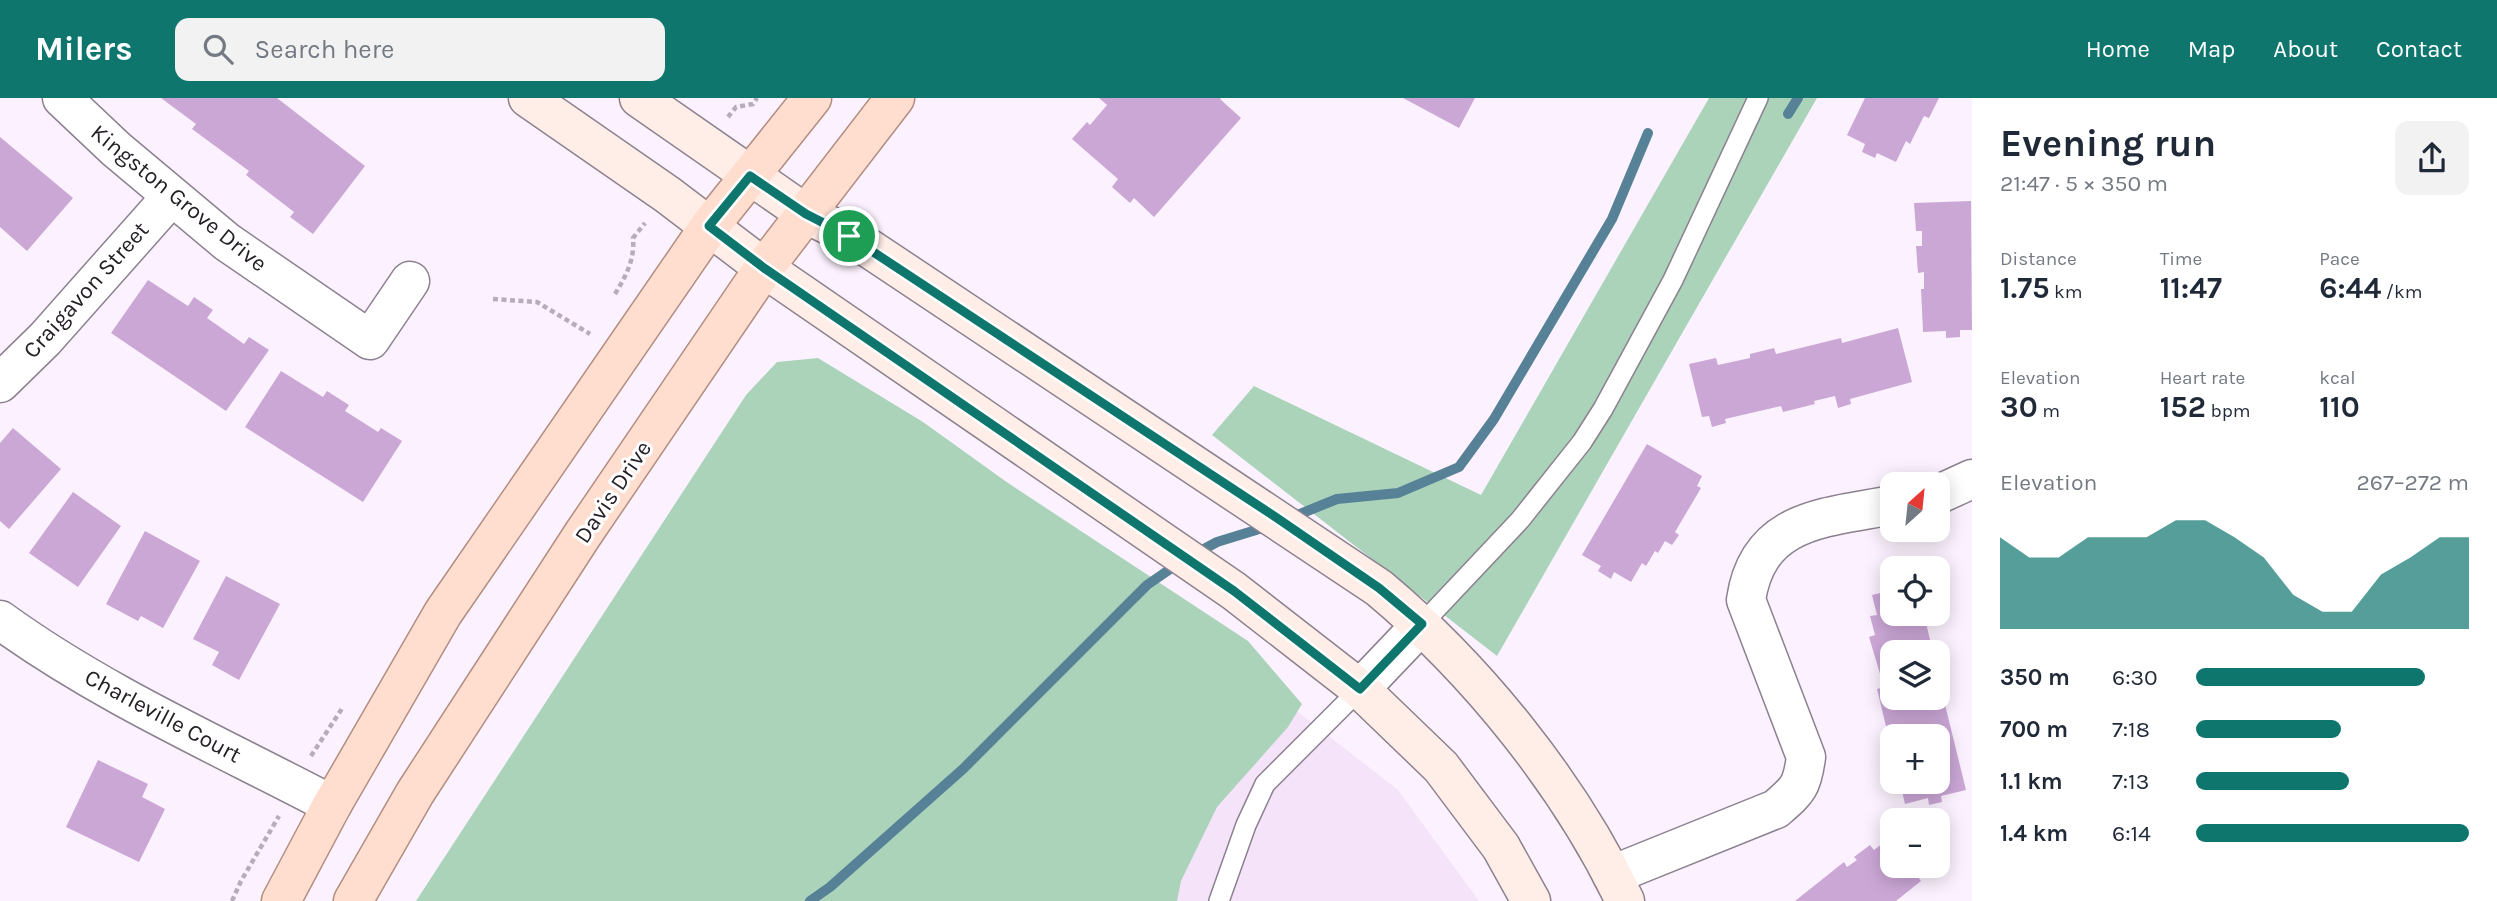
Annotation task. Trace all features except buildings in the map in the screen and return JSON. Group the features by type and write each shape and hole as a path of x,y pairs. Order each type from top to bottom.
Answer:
{"main road":[{"path":"528,98 764,268 1234,591 1360,689 1441,767 1501,847 1531,901"},
{"path":"639,98 806,214 849,236 1379,588 1422,624 1484,689 1562,792 1618,888"},
{"path":"281,901 332,805 443,613 709,226 813,98"},
{"name":"Davis Drive","path":"353,901 422,782 583,534 764,268 895,98"}],"street":[{"name":"Kingston Grove Drive","path":"62,98 171,197 227,242 370,340 410,281"},
{"name":"Craigavon Street","path":"0,383 45,339 171,197"},
{"path":"1950,489 1972,479"},
{"path":"1618,888 1776,808 1792,795 1803,781 1806,757 1746,600 1749,580 1757,561 1770,544 1806,522 1880,507"},
{"name":"Charleville Court","path":"0,620 89,678 332,805"},
{"path":"1360,689 1422,624"}],"lane":[{"path":"1422,624 1520,520 1574,452 1603,410 1673,280 1758,98"},
{"path":"1219,901 1245,825 1265,784 1360,689"}],"path":[{"path":"736,107 753,104 757,98"},
{"path":"493,299 537,302 590,334"},
{"path":"232,901 276,822"}],"shaded area":[{"path":"1222,653 1398,790 1479,901 859,901"}],"green space":[{"path":"1709,98 1817,98 1497,656 1212,435 1254,386 1481,495"},
{"path":"818,358 923,422 1008,483 1248,641 1302,704 1288,727 1217,807 1181,881 1177,901 416,901 746,395 777,362"}],"waterway":[{"path":"1788,114 1798,98"},
{"path":"1290,518 1337,499 1398,493 1459,467 1494,419 1612,219 1648,133"},
{"path":"1193,555 1217,542 1269,526"},
{"path":"810,901 830,887 963,769 1147,585 1179,563"}],"route":[{"path":"750,176 806,214 849,236 1277,518 1379,588 1422,624 1360,689 1234,591 764,268 709,226 750,176"}]}
